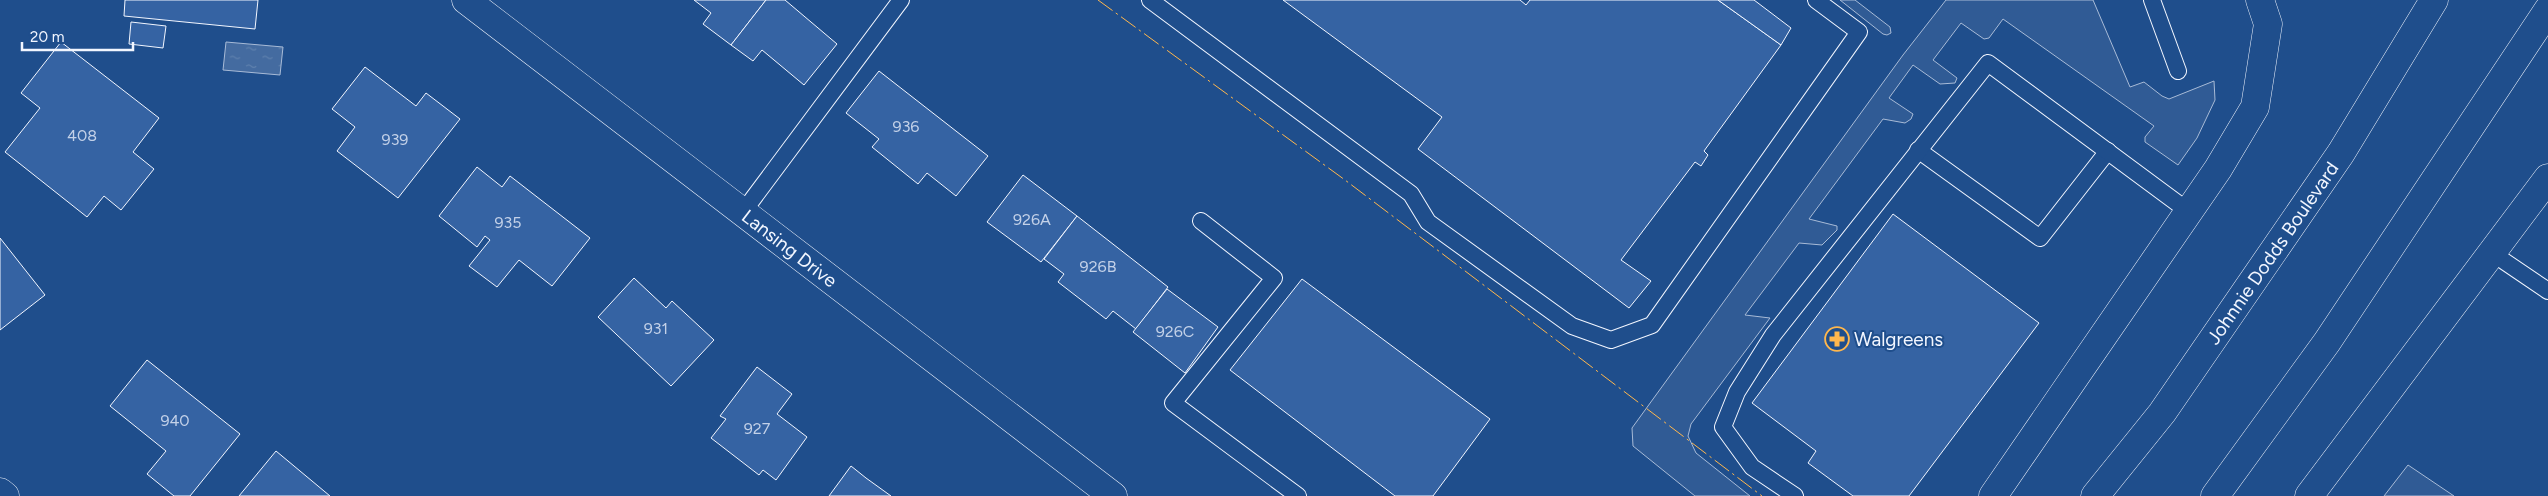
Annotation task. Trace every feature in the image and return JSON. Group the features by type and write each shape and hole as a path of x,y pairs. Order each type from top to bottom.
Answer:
{"main road":[{"name":"Lansing Drive","path":"466,0 1113,496"},
{"path":"1993,496 2218,169 2255,107 2268,24 2260,0"},
{"name":"Johnnie Dodds Boulevard","path":"2096,496 2162,412 2341,153 2434,0"},
{"path":"2215,496 2327,342 2548,10"},
{"path":"2308,496 2548,178"},
{"path":"0,492 5,496"}],"lane":[{"path":"743,212 901,0"},
{"path":"1150,0 1411,194 1428,222 1572,326 1611,340 1652,325 1859,32 1816,0"},
{"path":"2152,0 2178,71"},
{"path":"1794,496 1752,467 1723,427 1737,392 1773,335 1988,63 2188,211"},
{"path":"1918,150 2040,238 2108,151"},
{"path":"1201,221 1274,278 1173,403 1298,496"},
{"path":"2492,253 2548,291"}],"shaded area":[{"path":"1840,0 1855,0 1890,27 1891,33 1883,34"},
{"path":"1946,0 2093,0 2130,87 2144,82 2169,99 2214,81 2215,100 2197,138 2178,165 2145,142 2145,137 2154,126 2003,19 1989,38 1984,39 1961,23 1933,60 1957,78 1955,83 1940,84 1913,65 1889,98 1913,114 1911,119 1905,123 1883,119 1809,219 1837,226 1837,230 1822,245 1799,243 1745,315 1770,318 1691,424 1688,436 1696,453 1750,496 1695,496 1633,446 1632,428 1903,55"},
{"path":"2408,465 2454,496 2384,496"}],"water":[{"path":"226,42 283,47 280,75 223,70"}],"building":[{"path":"125,0 258,0 255,29 124,16"},
{"path":"694,0 766,0 731,45 703,24 711,13"},
{"path":"766,0 785,0 837,44 804,85 762,50 753,61 731,45"},
{"path":"1283,0 1520,0 1526,5 1530,0 1718,0 1781,45 1704,151 1708,155 1701,166 1695,162 1621,260 1651,281 1629,308 1418,149 1442,117"},
{"path":"1718,0 1754,0 1791,28 1781,45"},
{"path":"131,22 166,26 163,48 129,44"},
{"path":"61,42 159,118 133,152 154,169 121,210 104,196 87,217 5,152 40,108 21,93"},
{"path":"365,67 416,106 426,93 460,119 398,198 337,151 355,127 332,109"},
{"path":"879,71 988,156 956,196 927,173 918,184 872,147 879,139 846,113"},
{"path":"477,167 502,187 510,176 590,238 552,286 519,260 497,287 469,266 490,240 485,236 477,247 439,216"},
{"path":"1023,175 1077,216 1041,262 987,222"},
{"name":"Walgreens","path":"1893,214 2039,323 1909,496 1853,496 1808,463 1816,451 1752,403"},
{"path":"1077,216 1168,287 1136,329 1113,311 1106,319 1058,282 1064,274 1044,259"},
{"path":"0,238 45,295 0,330"},
{"path":"634,278 666,308 672,301 714,340 671,386 598,317"},
{"path":"1302,279 1490,419 1433,496 1395,496 1230,370"},
{"path":"1167,289 1218,327 1185,373 1133,332"},
{"path":"147,360 240,434 190,496 174,496 147,474 166,451 110,406"},
{"path":"757,367 792,394 777,414 807,437 776,480 763,470 759,475 711,438 726,419 720,416"},
{"path":"276,451 330,496 239,496"},
{"path":"851,466 866,478 891,496 829,496"}],"power":[{"path":"1098,0 1345,180 1762,496"}],"place":[{"name":"Walgreens","path":"1837,339"}]}
